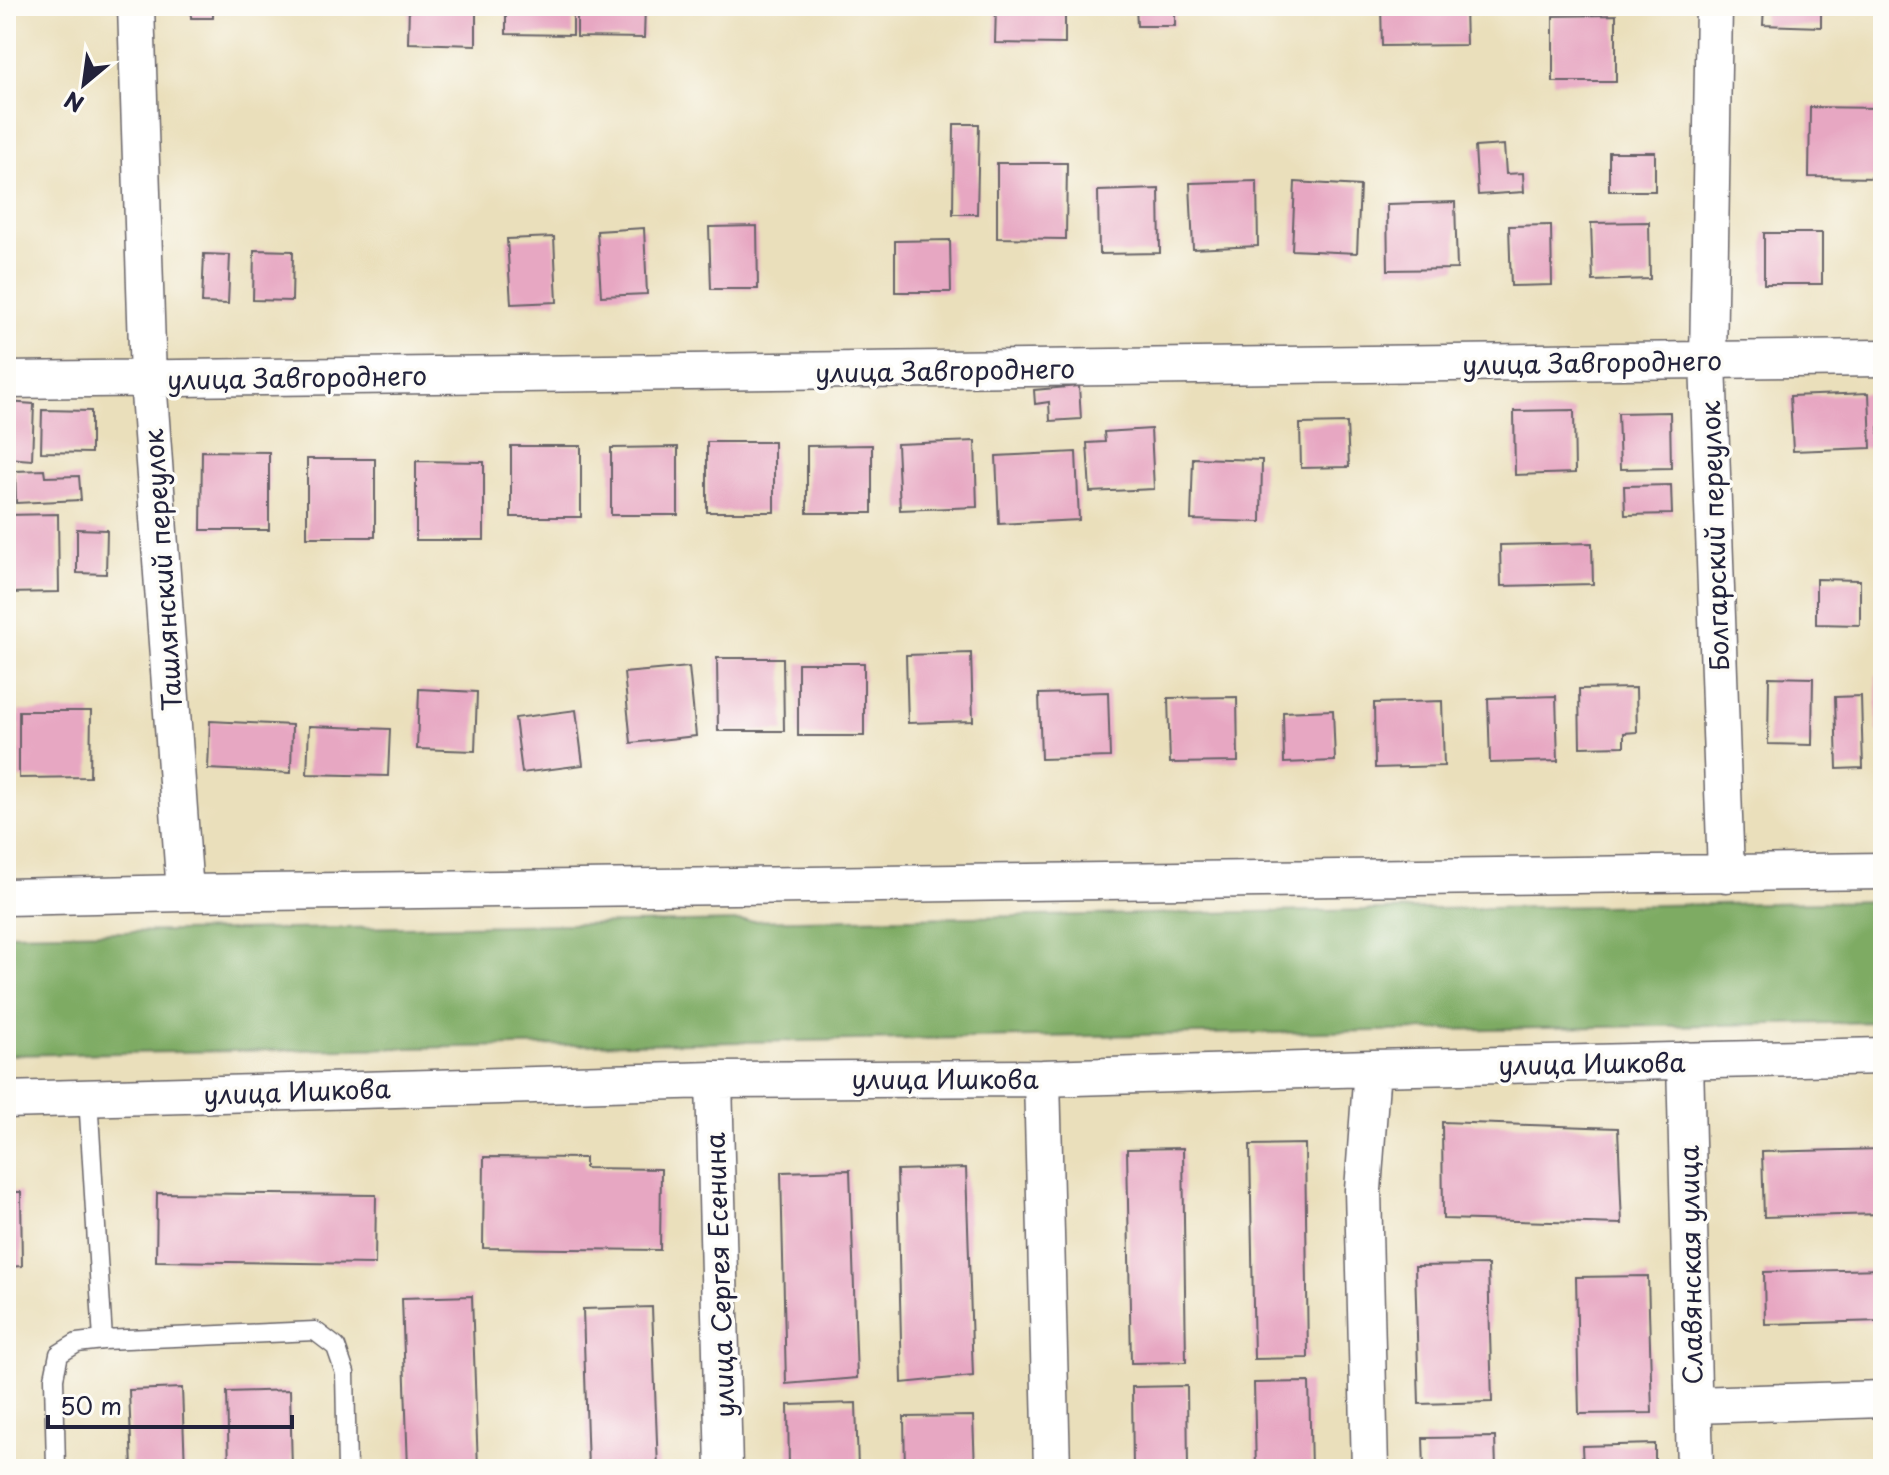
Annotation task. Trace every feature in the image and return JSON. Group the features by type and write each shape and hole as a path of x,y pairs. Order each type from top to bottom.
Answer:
{"street":[{"name":"Ташлянский переулок","path":"136,6 148,379 185,893"},
{"name":"Болгарский переулок","path":"1714,6 1708,361 1726,874"},
{"name":"улица Завгороднего","path":"6,380 1883,358"},
{"path":"6,897 1883,871"},
{"name":"улица Ишкова","path":"6,1100 714,1080 1042,1078 1883,1056"},
{"name":"Славянская улица","path":"1685,1060 1695,1469"},
{"path":"1370,1469 1363,1190 1372,1068"},
{"path":"1042,1078 1052,1469"},
{"name":"улица Сергея Есенина","path":"714,1080 724,1469"},
{"path":"1694,1405 1883,1399"}],"lane":[{"path":"88,1097 103,1340"},
{"path":"56,1469 54,1378 59,1354 77,1343 315,1331 336,1347 345,1373 347,1469"}],"green space":[{"path":"1883,901 1883,1022 6,1055 6,934"}],"building":[{"path":"191,6 213,6 213,18 191,18"},
{"path":"409,6 476,6 476,45 408,43"},
{"path":"506,6 573,6 573,35 506,34"},
{"path":"577,6 645,6 644,38 577,37"},
{"path":"996,6 1065,6 1065,44 995,43"},
{"path":"1136,6 1175,6 1175,26 1137,26"},
{"path":"1381,6 1465,6 1466,45 1382,46"},
{"path":"1764,6 1821,6 1821,27 1763,25"},
{"path":"1616,15 1616,82 1553,82 1553,16"},
{"path":"1810,107 1880,108 1880,178 1809,177"},
{"path":"954,124 979,124 977,214 953,214"},
{"path":"1504,145 1506,174 1523,173 1524,192 1478,195 1475,147"},
{"path":"1609,152 1655,152 1655,191 1609,191"},
{"path":"997,163 1067,163 1066,239 997,238"},
{"path":"1257,181 1258,246 1193,249 1190,183"},
{"path":"1295,182 1360,186 1357,253 1292,250"},
{"path":"1159,189 1160,253 1099,254 1098,191"},
{"path":"1455,202 1457,269 1388,270 1387,204"},
{"path":"1649,222 1650,279 1593,281 1591,223"},
{"path":"1551,225 1552,285 1511,286 1509,226"},
{"path":"757,226 758,289 711,289 709,227"},
{"path":"644,228 647,294 601,296 597,231"},
{"path":"1764,233 1822,233 1822,284 1764,284"},
{"path":"554,237 557,302 511,304 507,239"},
{"path":"950,240 951,292 895,292 895,241"},
{"path":"254,250 293,251 292,301 253,300"},
{"path":"204,254 230,255 228,304 202,303"},
{"path":"1079,386 1081,419 1050,421 1049,402 1035,404 1034,390"},
{"path":"1869,393 1871,448 1793,451 1790,396"},
{"path":"7,402 34,404 32,460 6,458"},
{"path":"42,410 91,411 91,453 41,452"},
{"path":"1574,410 1575,473 1515,475 1514,411"},
{"path":"1670,412 1671,468 1620,469 1618,413"},
{"path":"1347,423 1349,467 1301,468 1300,424"},
{"path":"1879,425 1883,425 1883,499 1880,499"},
{"path":"1151,429 1154,489 1090,492 1087,443 1105,442 1104,432"},
{"path":"975,441 977,507 900,510 897,444"},
{"path":"707,442 774,442 774,512 707,512"},
{"path":"872,445 872,513 807,513 807,446"},
{"path":"511,446 581,446 581,517 511,517"},
{"path":"678,447 678,515 611,515 611,448"},
{"path":"202,451 269,452 269,530 201,530"},
{"path":"1076,452 1079,520 999,524 996,456"},
{"path":"1193,458 1262,460 1261,522 1191,520"},
{"path":"307,459 375,459 375,537 307,537"},
{"path":"416,461 484,462 484,540 416,540"},
{"path":"44,470 45,477 79,476 81,500 16,503 15,471"},
{"path":"1671,485 1672,514 1625,515 1624,486"},
{"path":"58,514 59,592 6,593 6,515"},
{"path":"77,529 107,530 106,574 77,573"},
{"path":"1592,543 1593,584 1501,586 1500,545"},
{"path":"1816,579 1860,580 1860,625 1816,624"},
{"path":"971,653 973,721 908,723 906,655"},
{"path":"717,658 783,658 784,731 718,731"},
{"path":"798,663 864,663 864,736 798,736"},
{"path":"689,667 696,736 631,743 624,673"},
{"path":"1876,675 1883,675 1883,731 1877,731"},
{"path":"1769,677 1813,678 1812,745 1768,744"},
{"path":"1636,688 1637,732 1624,733 1624,746 1580,747 1579,689"},
{"path":"419,689 477,692 475,751 417,749"},
{"path":"1108,692 1110,757 1041,759 1039,694"},
{"path":"1556,696 1558,761 1490,763 1488,698"},
{"path":"1861,696 1863,768 1837,769 1835,697"},
{"path":"1237,697 1238,762 1170,763 1168,698"},
{"path":"1442,701 1444,766 1375,768 1374,703"},
{"path":"576,710 583,765 522,773 515,718"},
{"path":"1333,710 1335,761 1284,763 1283,712"},
{"path":"19,711 91,711 90,777 19,778"},
{"path":"210,721 292,725 291,773 208,769"},
{"path":"309,726 390,729 388,776 307,774"},
{"path":"1442,1122 1618,1128 1622,1224 1443,1219"},
{"path":"1305,1144 1308,1358 1254,1359 1250,1145"},
{"path":"1183,1148 1186,1362 1131,1363 1127,1149"},
{"path":"1883,1149 1883,1214 1764,1217 1762,1152"},
{"path":"484,1157 585,1158 585,1168 661,1169 660,1250 483,1248"},
{"path":"966,1168 973,1376 902,1383 897,1170"},
{"path":"850,1170 857,1378 786,1384 781,1172"},
{"path":"6,1192 21,1192 22,1266 6,1267"},
{"path":"157,1193 376,1195 375,1264 156,1261"},
{"path":"1488,1265 1492,1402 1419,1404 1415,1266"},
{"path":"1883,1269 1883,1321 1765,1324 1764,1272"},
{"path":"1648,1276 1652,1413 1579,1414 1576,1277"},
{"path":"472,1296 478,1469 408,1469 402,1298"},
{"path":"652,1307 658,1469 588,1469 583,1309"},
{"path":"1309,1382 1311,1469 1256,1469 1254,1383"},
{"path":"1187,1386 1188,1469 1133,1469 1132,1387"},
{"path":"182,1388 185,1469 132,1469 129,1390"},
{"path":"290,1390 292,1469 229,1469 227,1392"},
{"path":"856,1403 858,1469 789,1469 788,1405"},
{"path":"973,1416 975,1469 905,1469 904,1417"},
{"path":"1495,1437 1496,1469 1424,1469 1423,1438"},
{"path":"1655,1444 1655,1469 1583,1469 1582,1446"},
{"path":"1883,1464 1883,1469 1787,1469 1787,1466"}]}
